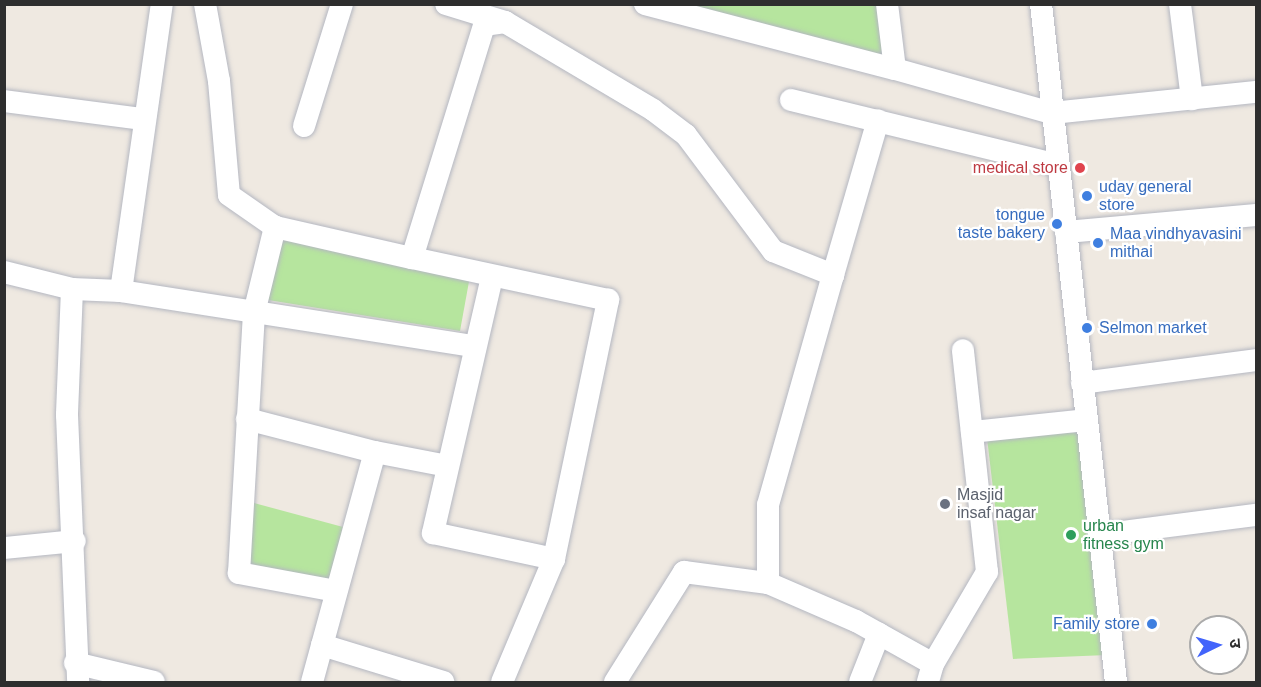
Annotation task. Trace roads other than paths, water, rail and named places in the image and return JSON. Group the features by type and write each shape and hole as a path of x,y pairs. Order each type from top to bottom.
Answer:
{"street":[{"path":"121,291 142,120 162,4"},
{"path":"205,4 219,81 229,195 275,227 492,278 608,300 554,559 502,682"},
{"path":"304,126 342,4"},
{"path":"447,4 507,13 653,110 686,135 773,251 833,275"},
{"path":"645,4 895,69 1052,113 1257,92"},
{"path":"887,4 895,69"},
{"path":"1041,4 1116,682"},
{"path":"1180,4 1192,99"},
{"path":"412,258 484,25 507,13"},
{"path":"791,100 1058,165"},
{"path":"4,101 142,120"},
{"path":"768,583 768,505 878,120"},
{"path":"1066,232 1257,215"},
{"path":"275,227 254,313 239,573 336,591"},
{"path":"4,272 72,289 121,291 474,346"},
{"path":"492,278 474,346 433,533 554,559"},
{"path":"72,289 67,415 75,541 77,673 154,682"},
{"path":"615,682 684,572 768,583 879,634 931,673 987,572 963,350"},
{"path":"1082,383 1257,360"},
{"path":"247,419 375,452 448,466"},
{"path":"972,432 1086,420"},
{"path":"312,682 375,452"},
{"path":"1099,535 1257,515"},
{"path":"4,548 75,541"},
{"path":"860,682 879,634"},
{"path":"322,645 443,682"}],"place":[{"name":"medical store","path":"1080,168"},
{"name":"uday general store","path":"1087,196"},
{"name":"tongue taste bakery","path":"1057,224"},
{"name":"Maa vindhyavasini mithai","path":"1098,243"},
{"name":"Selmon market","path":"1087,328"},
{"name":"Masjid insaf nagar","path":"945,504"},
{"name":"urban fitness gym","path":"1071,535"},
{"name":"Family store","path":"1152,624"}]}
